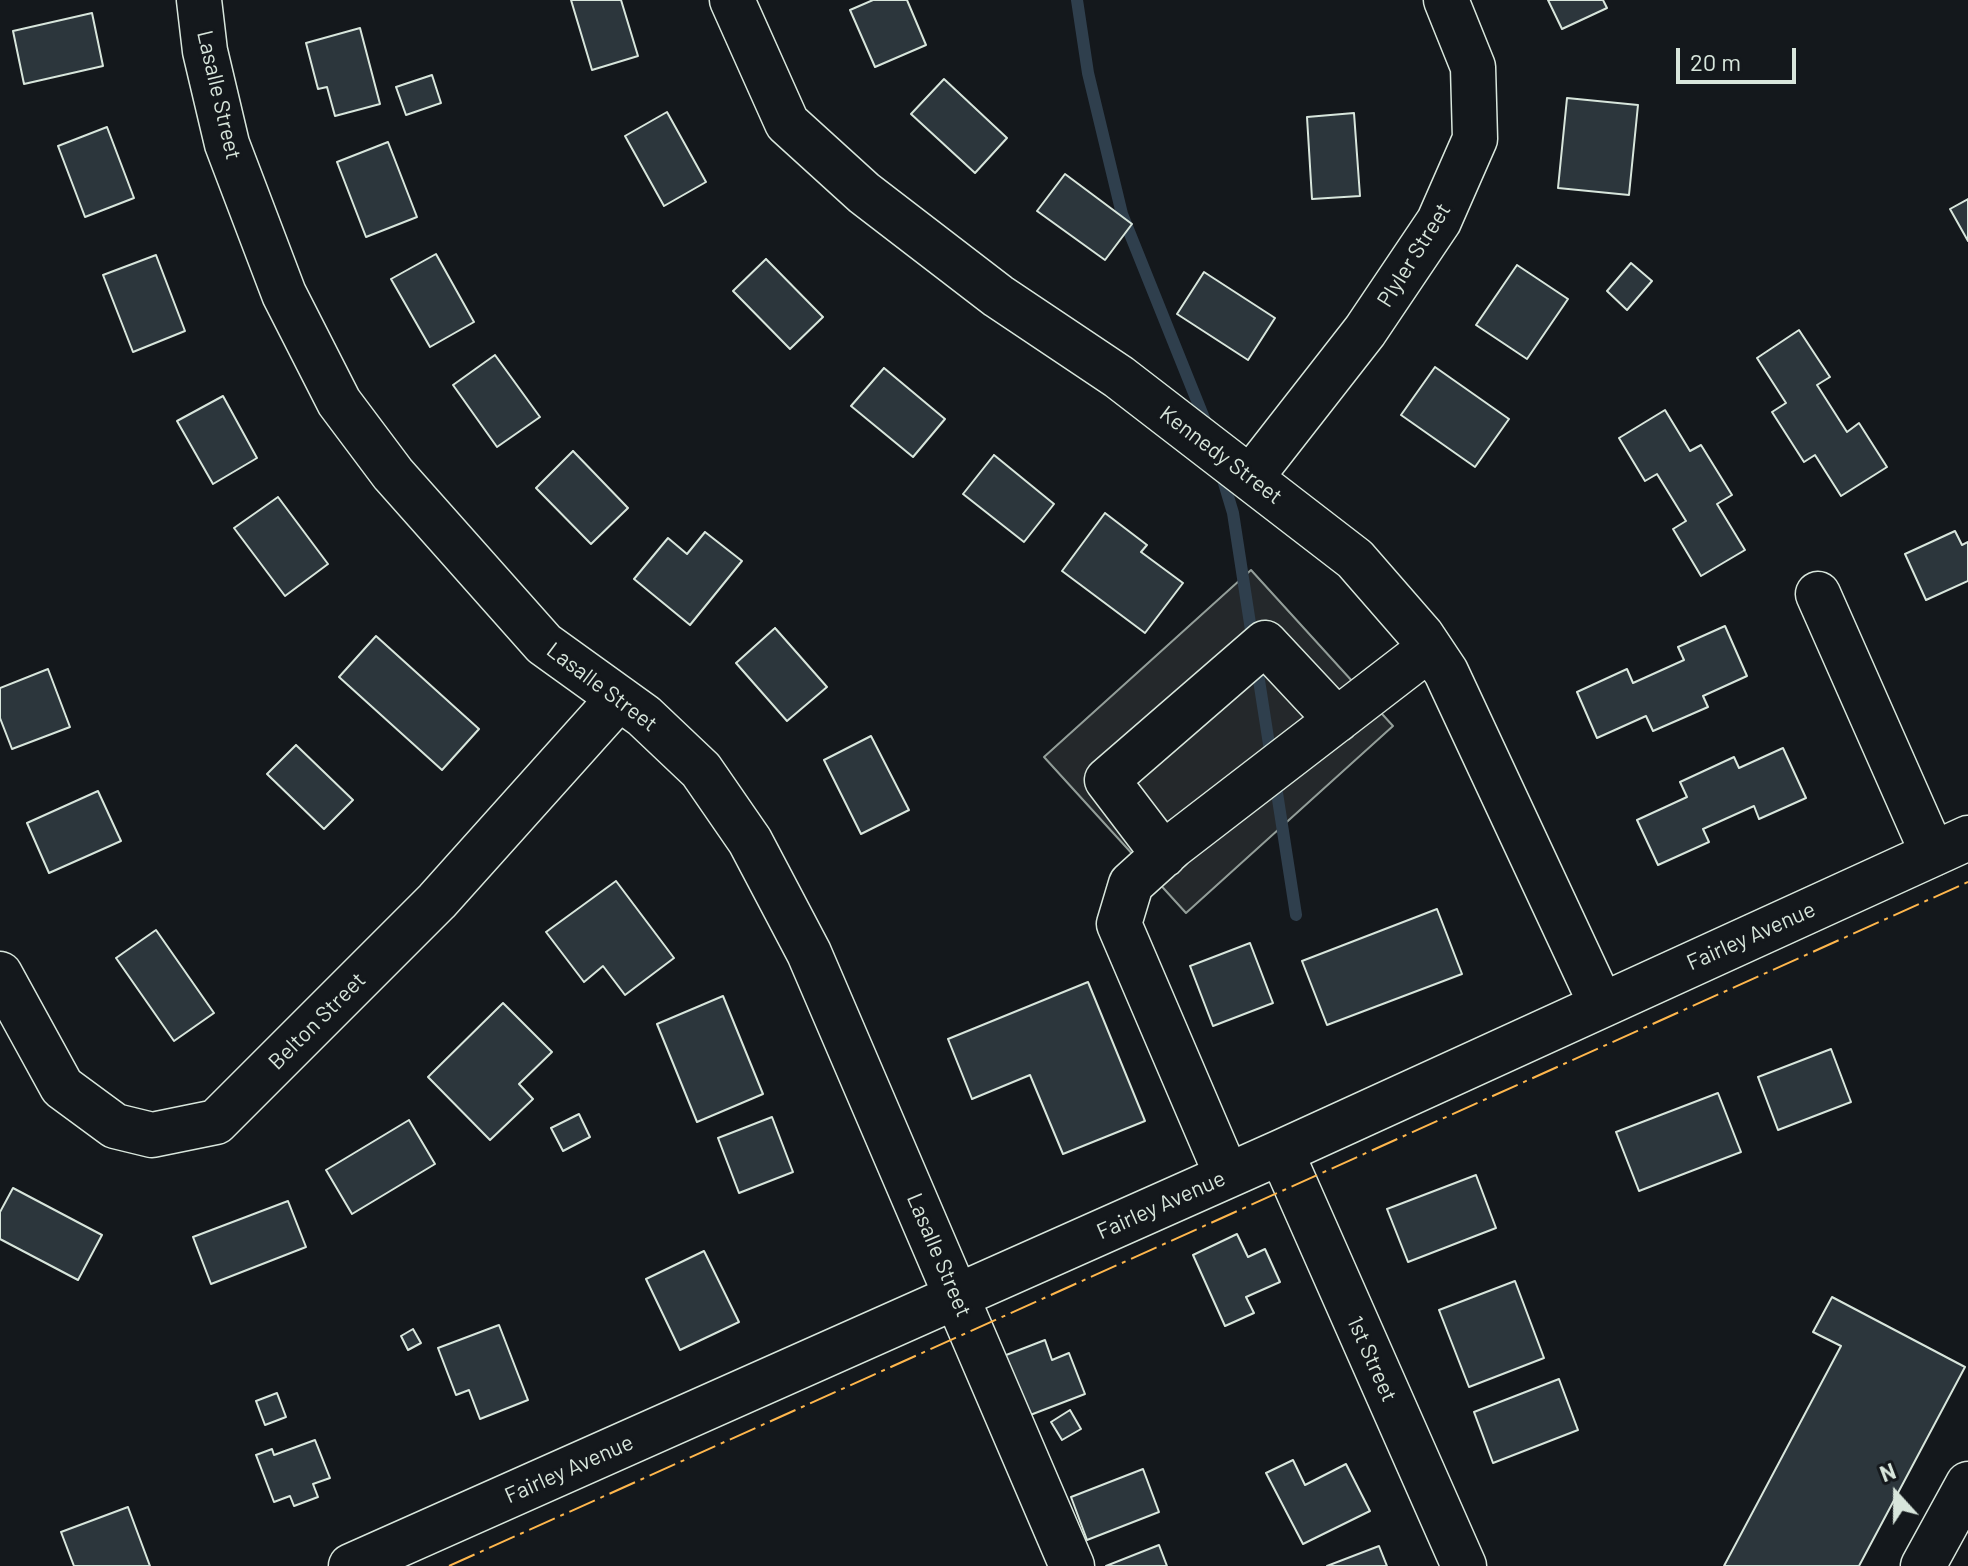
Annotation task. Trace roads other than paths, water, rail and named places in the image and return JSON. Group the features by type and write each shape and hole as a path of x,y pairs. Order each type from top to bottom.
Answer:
{"street":[{"name":"Lasalle Street","path":"199,0 205,51 227,144 284,294 339,402 393,474 544,644 644,716 701,770 750,841 809,953 1072,1566"},
{"name":"Kennedy Street","path":"732,0 787,123 864,193 949,259 1119,377 1355,559 1430,648 1446,672 1601,1004"},
{"name":"Plyler Street","path":"1251,477 1365,331 1439,221 1475,139 1473,67 1446,0"},
{"path":"1818,594 1950,846"},
{"path":"1164,855 1107,780 1265,643 1337,720"},
{"path":"1227,1176 1119,924 1131,884 1430,648"},
{"name":"Belton Street","path":"0,974 62,1087 115,1126 152,1135 216,1122 437,901 619,698"},
{"name":"Fairley Avenue","path":"351,1566 1281,1152 1950,846"},
{"name":"1st Street","path":"1281,1152 1464,1566"},
{"path":"1923,1566 1968,1484"}],"waterway":[{"path":"1077,0 1088,73 1122,214 1208,428"},
{"path":"1221,473 1233,513 1253,643"},
{"path":"1256,661 1271,757"},
{"path":"1275,780 1296,915"}]}
